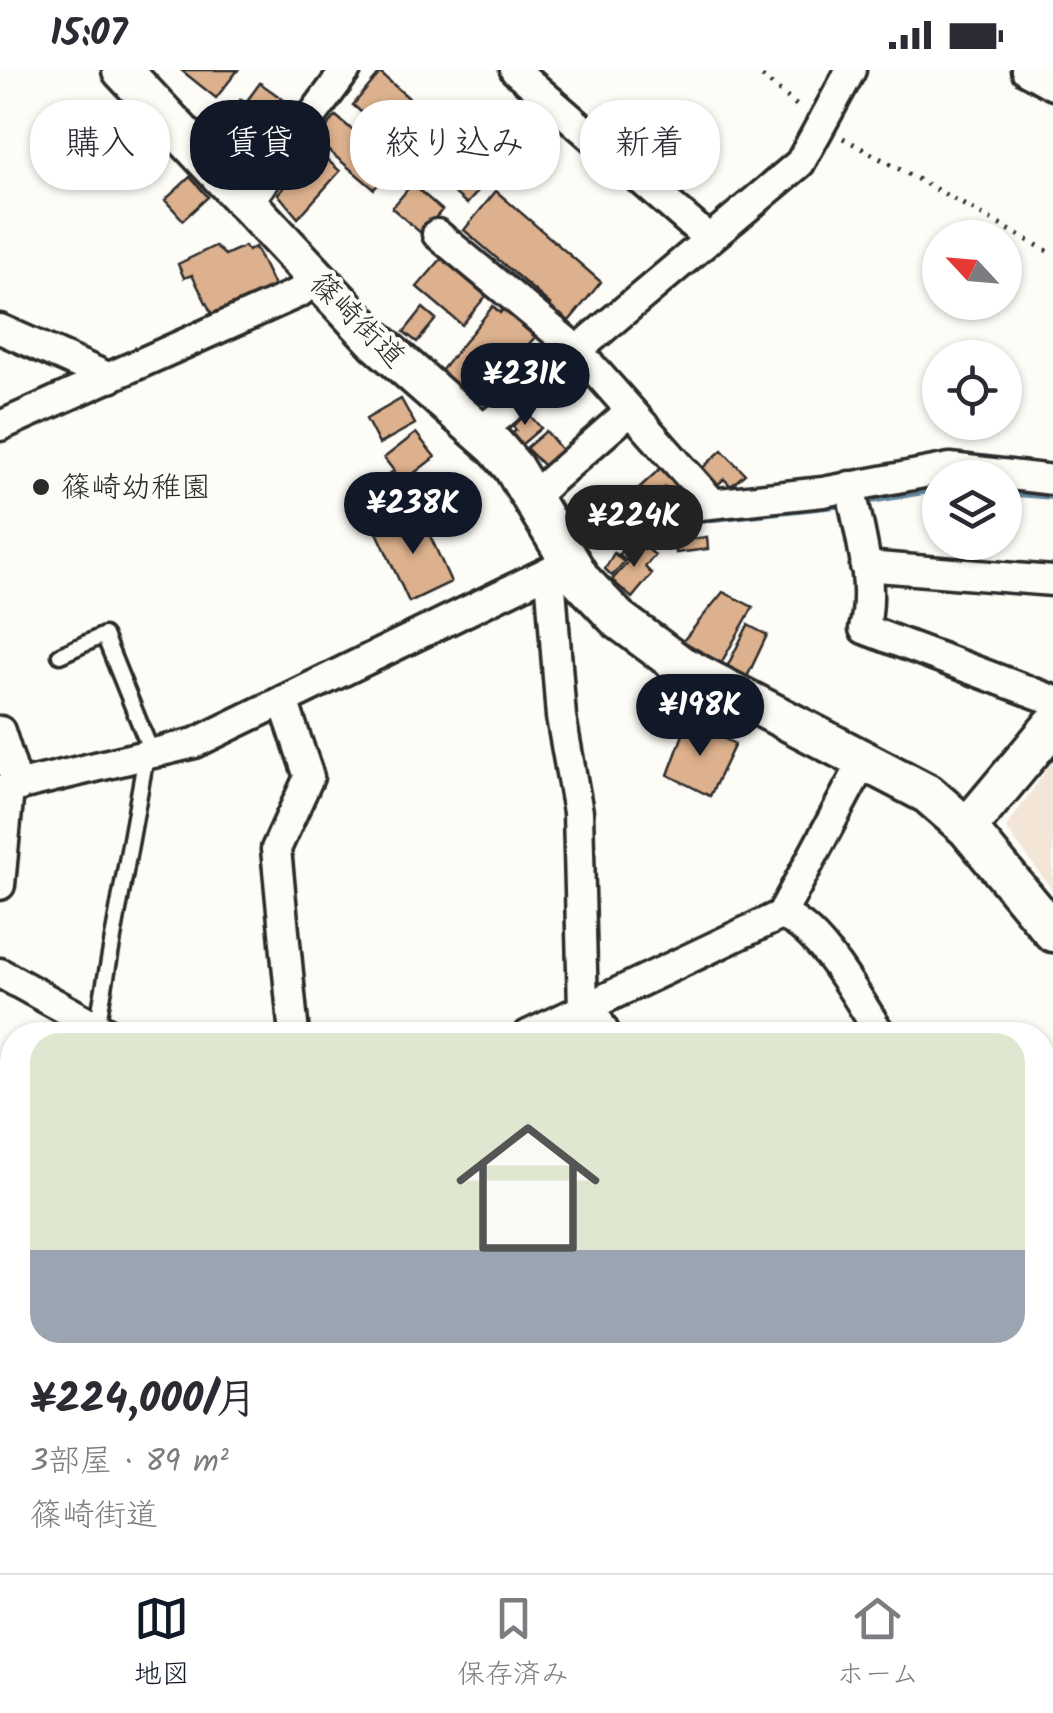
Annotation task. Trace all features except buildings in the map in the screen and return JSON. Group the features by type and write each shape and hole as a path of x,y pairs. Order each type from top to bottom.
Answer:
{"street":[{"name":"篠崎街道","path":"122,70 377,342 514,467 532,496 557,555 596,598 654,648 928,794 967,828 1053,932"},
{"path":"246,204 346,70"},
{"path":"515,70 709,239"},
{"path":"479,432 800,162 851,70"},
{"path":"1026,70 1053,86"},
{"path":"437,234 577,350 711,501"},
{"path":"0,426 300,292 316,278"},
{"path":"0,330 110,378"},
{"path":"532,496 630,410"},
{"path":"9,789 195,743 557,555 587,517 850,486 950,468 1053,480"},
{"path":"850,486 865,566 868,615 864,629 1053,700"},
{"path":"557,555 561,717 578,812 586,1007 597,1022"},
{"path":"865,566 1053,581"},
{"path":"284,700 309,777 276,850 293,1022"},
{"path":"967,828 1053,725"},
{"path":"0,731 9,789 0,886"},
{"path":"555,1022 781,915 863,762"},
{"path":"781,915 793,919 838,968 873,1022"},
{"path":"0,973 88,1022"}],"lane":[{"path":"60,655 104,635 149,755 105,1022"}],"path":[{"path":"754,70 820,125 1053,254"}],"shaded area":[{"path":"1053,760 1053,891 1006,828"}],"waterway":[{"path":"871,500 922,491"},
{"path":"1022,493 1053,496"},
{"path":"649,525 836,505"}],"place":[{"name":"篠崎幼稚園","path":"41,487"}]}
